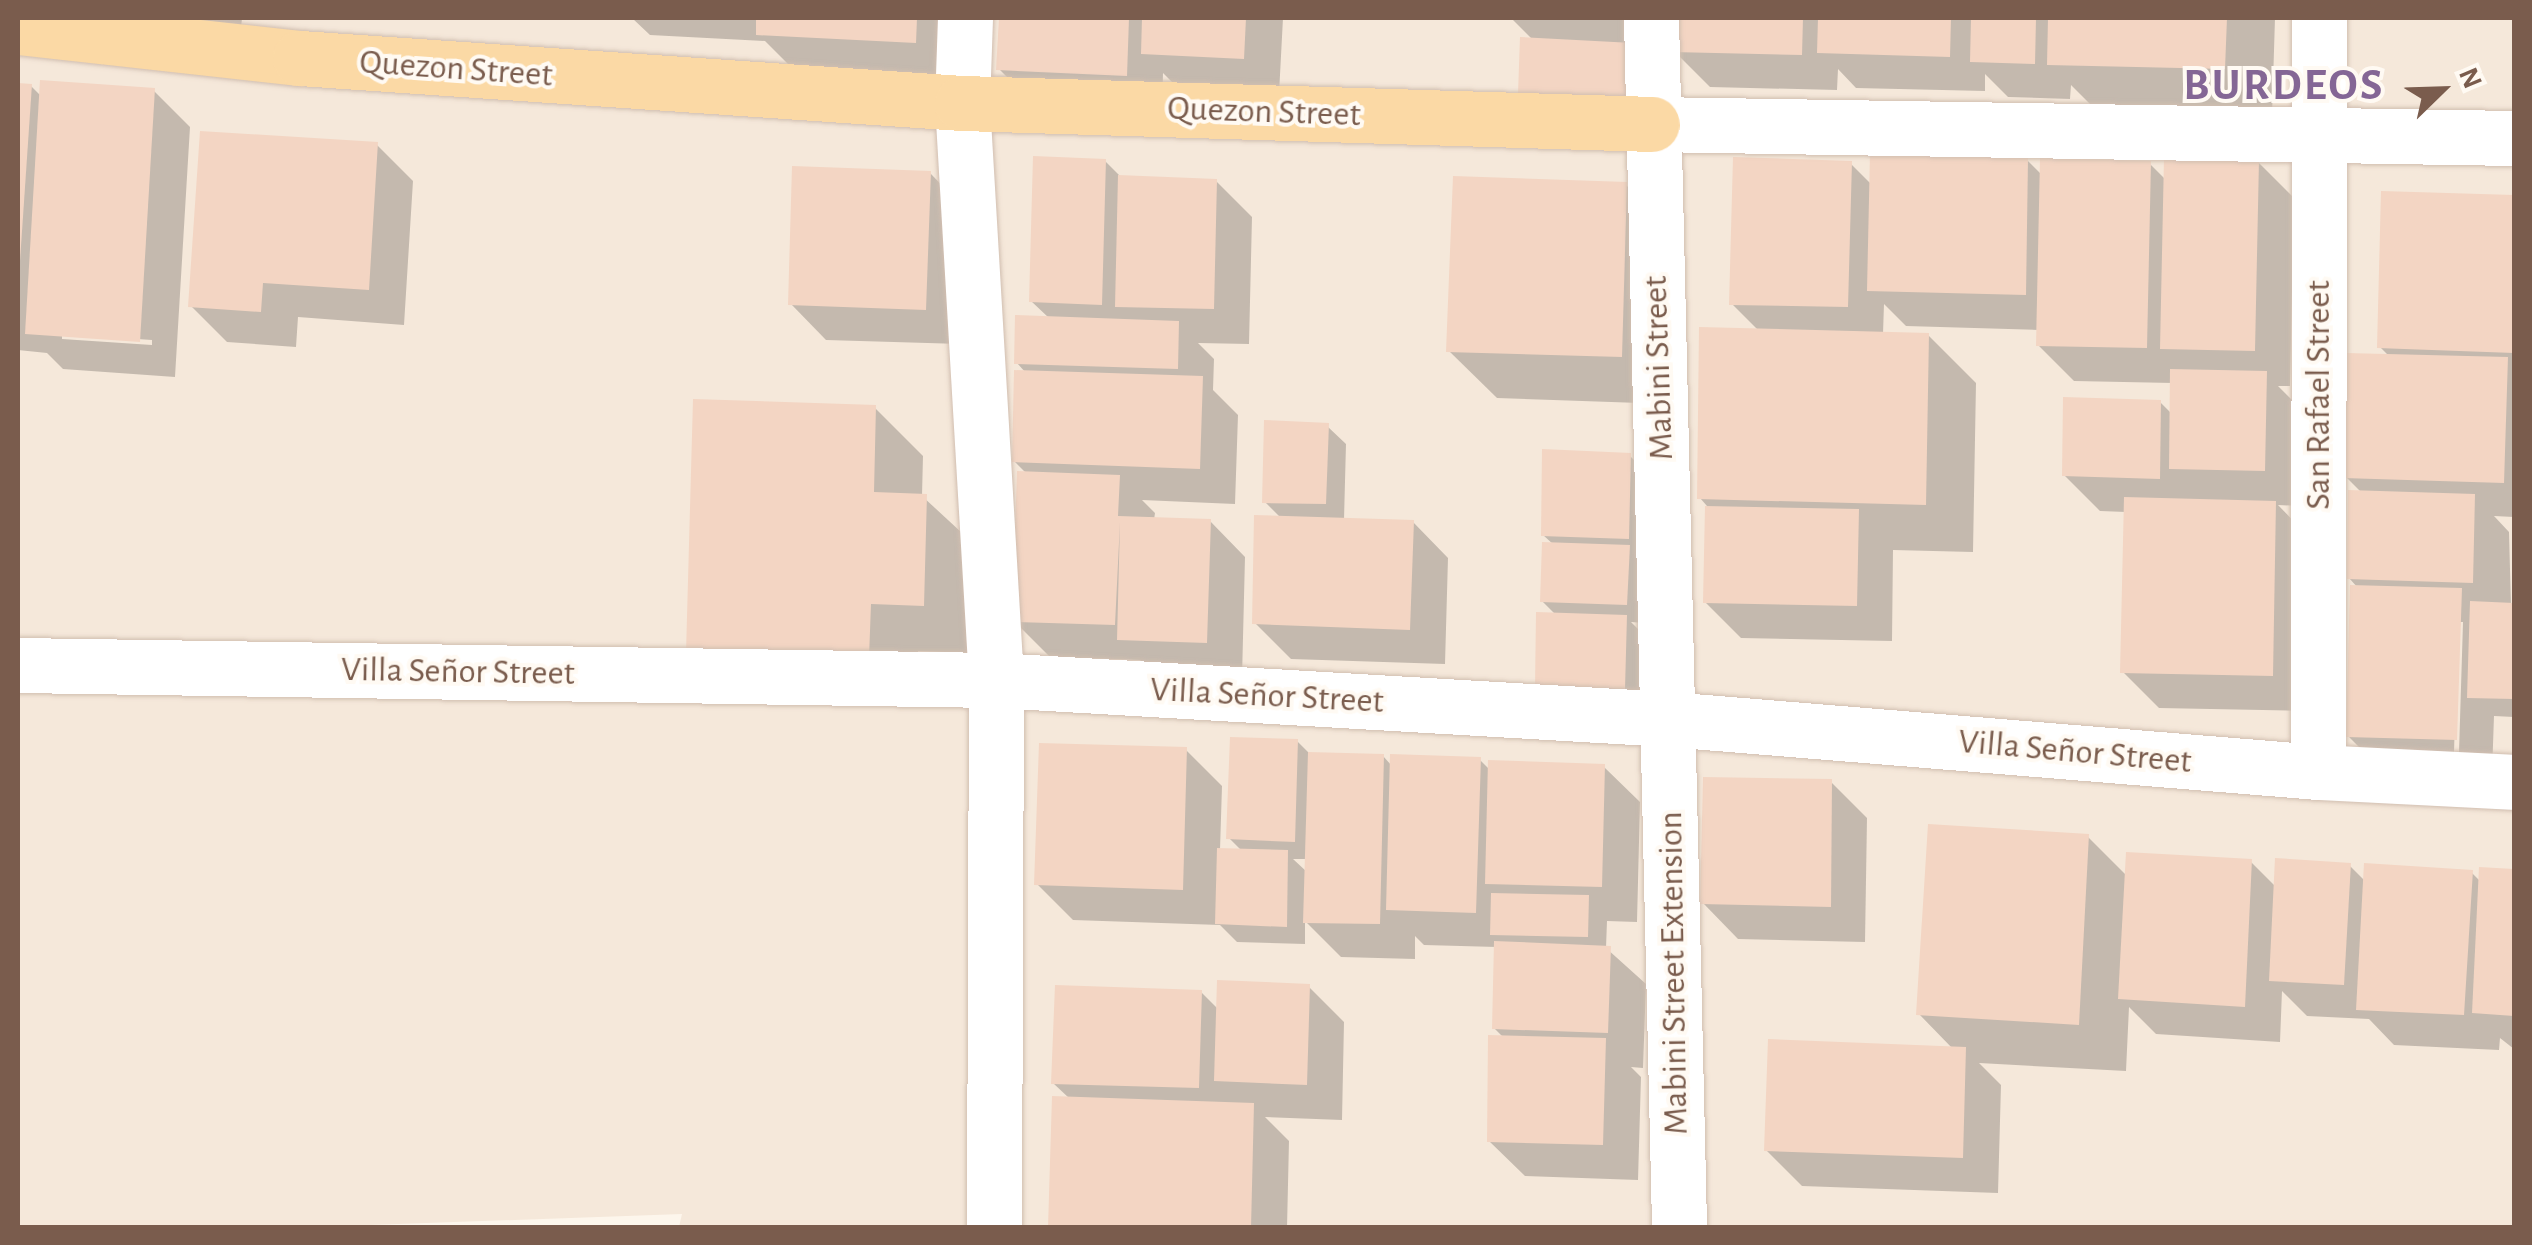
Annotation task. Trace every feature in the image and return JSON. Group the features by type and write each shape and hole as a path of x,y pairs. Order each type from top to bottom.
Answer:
{"main road":[{"name":"Quezon Street","path":"18,27 300,58 962,103 1652,124"}],"street":[{"path":"965,18 962,103 996,680 994,1228"},
{"name":"Mabini Street","path":"1651,18 1668,719"},
{"name":"San Rafael Street","path":"2318,772 2319,18"},
{"name":"Quezon Street","path":"1652,124 2514,138"},
{"name":"Villa Señor Street","path":"18,665 996,680 1668,719 2318,772 2514,782"},
{"name":"Mabini Street Extension","path":"1668,719 1679,1228"}],"shaded area":[{"path":"18,18 2514,18 2514,1227 679,1227 682,1214 315,1227 18,1227"}],"building":[{"path":"756,18 917,18 916,43 756,35"},
{"path":"999,18 1129,18 1127,76 996,70"},
{"path":"1142,18 1246,18 1244,59 1141,54"},
{"path":"1672,18 1803,18 1802,55 1672,52"},
{"path":"1818,18 1951,18 1950,57 1817,53"},
{"path":"1971,18 2036,18 2035,64 1970,62"},
{"path":"2048,18 2227,18 2225,69 2047,65"},
{"path":"1520,37 1633,43 1629,100 1518,94"},
{"path":"40,80 155,88 140,342 25,334"},
{"path":"18,83 32,84 20,261 18,261"},
{"path":"200,131 378,142 369,290 263,283 261,312 188,307"},
{"path":"1870,153 2028,158 2026,295 1867,291"},
{"path":"1033,156 1106,159 1102,305 1029,302"},
{"path":"1733,157 1852,161 1848,307 1729,305"},
{"path":"2164,157 2259,159 2255,351 2160,349"},
{"path":"2040,158 2151,161 2147,348 2036,346"},
{"path":"792,166 931,171 926,310 788,305"},
{"path":"1118,175 1217,179 1214,309 1115,307"},
{"path":"1453,176 1627,182 1622,357 1446,352"},
{"path":"2381,191 2514,195 2514,353 2377,348"},
{"path":"1015,315 1179,321 1178,369 1014,364"},
{"path":"1699,327 1929,333 1926,505 1697,499"},
{"path":"2346,353 2508,357 2504,483 2343,478"},
{"path":"2170,369 2267,371 2265,471 2169,469"},
{"path":"1014,370 1203,376 1200,469 1012,462"},
{"path":"2063,397 2161,400 2160,479 2062,476"},
{"path":"693,399 876,405 874,492 927,494 924,606 871,604 869,658 686,653"},
{"path":"1264,420 1329,423 1326,504 1262,503"},
{"path":"1542,449 1631,453 1629,539 1541,536"},
{"path":"1017,471 1120,475 1118,516 1211,519 1207,643 1117,640 1120,522 1115,625 1012,622"},
{"path":"2348,490 2475,494 2473,583 2347,579"},
{"path":"2124,497 2276,501 2273,676 2120,673"},
{"path":"1705,506 1859,509 1857,606 1703,603"},
{"path":"1254,515 1414,520 1410,630 1252,624"},
{"path":"1542,542 1630,545 1627,605 1540,602"},
{"path":"2350,585 2462,588 2457,740 2346,737"},
{"path":"2470,601 2514,603 2514,699 2467,698"},
{"path":"1536,612 1627,615 1625,689 1535,687"},
{"path":"1230,737 1298,739 1295,842 1226,839"},
{"path":"1039,743 1187,747 1183,890 1034,885"},
{"path":"1308,752 1384,754 1380,924 1303,923"},
{"path":"1390,754 1481,757 1476,913 1386,910"},
{"path":"1488,760 1605,764 1602,887 1485,884"},
{"path":"1703,777 1832,779 1831,907 1700,904"},
{"path":"1928,824 2089,834 2079,1025 1916,1015"},
{"path":"1217,848 1288,850 1287,927 1215,924"},
{"path":"2126,852 2252,859 2245,1007 2118,999"},
{"path":"2275,858 2351,863 2344,985 2269,981"},
{"path":"2364,863 2473,870 2464,1015 2356,1010"},
{"path":"2479,867 2514,869 2514,1016 2472,1013"},
{"path":"1491,893 1589,895 1588,937 1490,935"},
{"path":"1494,941 1611,946 1608,1033 1492,1029"},
{"path":"1217,980 1310,984 1307,1085 1214,1081"},
{"path":"1055,985 1202,990 1199,1088 1051,1084"},
{"path":"1488,1035 1606,1038 1603,1145 1487,1142"},
{"path":"1768,1039 1966,1047 1963,1158 1764,1151"},
{"path":"1052,1096 1254,1103 1251,1228 1048,1228"}],"district":[{"name":"BURDEOS","path":"2284,86"}]}
